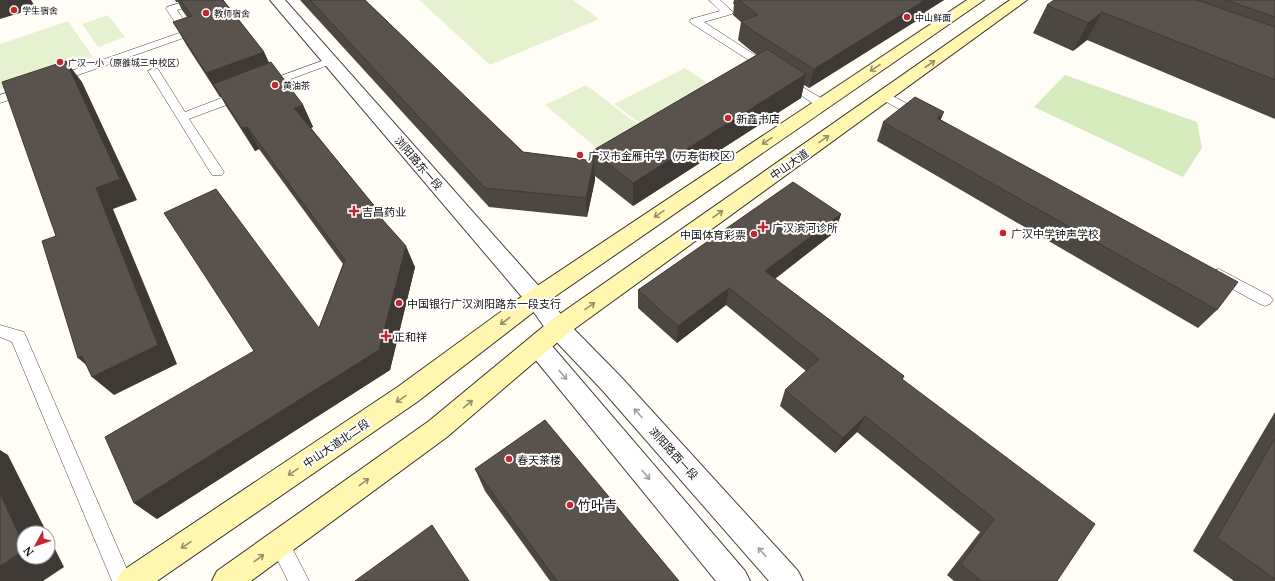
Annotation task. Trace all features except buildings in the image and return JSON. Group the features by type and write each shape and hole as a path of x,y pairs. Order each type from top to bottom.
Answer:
{"main road":[{"path":"536,298 977,0"},
{"name":"中山大道","path":"558,328 1020,0"},
{"name":"中山大道北二段","path":"132,581 408,394 536,298"},
{"path":"227,581 438,429 558,328"}],"street":[{"name":"浏阳路东一段","path":"277,0 536,298 558,328"},
{"name":"浏阳路西一段","path":"558,328 612,384 788,581"},
{"path":"538,346 735,581"}],"lane":[{"path":"0,99 188,33 171,9 200,0"},
{"path":"714,0 728,12 695,21 822,104"},
{"path":"182,117 330,61"},
{"path":"154,71 217,172"},
{"path":"885,96 931,121"},
{"path":"1210,270 1265,300"},
{"path":"0,331 18,337 122,581"},
{"path":"279,543 300,581"}],"green space":[{"path":"419,0 573,0 599,19 490,65"},
{"path":"108,15 125,37 98,47 82,24"},
{"path":"68,21 93,57 0,90 0,44"},
{"path":"685,68 719,91 648,129 614,104"},
{"path":"1065,75 1197,122 1202,148 1183,177 1034,107"},
{"path":"586,85 646,131 604,154 545,105"}],"place":[{"name":"学生宿舍","path":"14,10"},
{"name":"教师宿舍","path":"206,13"},
{"name":"中山鲜面","path":"907,17"},
{"name":"广汉一小（原雒城三中校区）","path":"60,62"},
{"name":"黄油茶","path":"275,85"},
{"name":"新鑫书店","path":"728,118"},
{"name":"广汉市金雁中学（万寿街校区）","path":"580,155"},
{"name":"吉昌药业","path":"354,211"},
{"name":"广汉滨河诊所","path":"763,227"},
{"name":"广汉中学钟声学校","path":"1003,233"},
{"name":"中国体育彩票","path":"754,234"},
{"name":"中国银行广汉浏阳路东一段支行","path":"399,303"},
{"name":"正和祥","path":"386,336"},
{"name":"春天茶楼","path":"509,459"},
{"name":"竹叶青","path":"570,505"}]}
